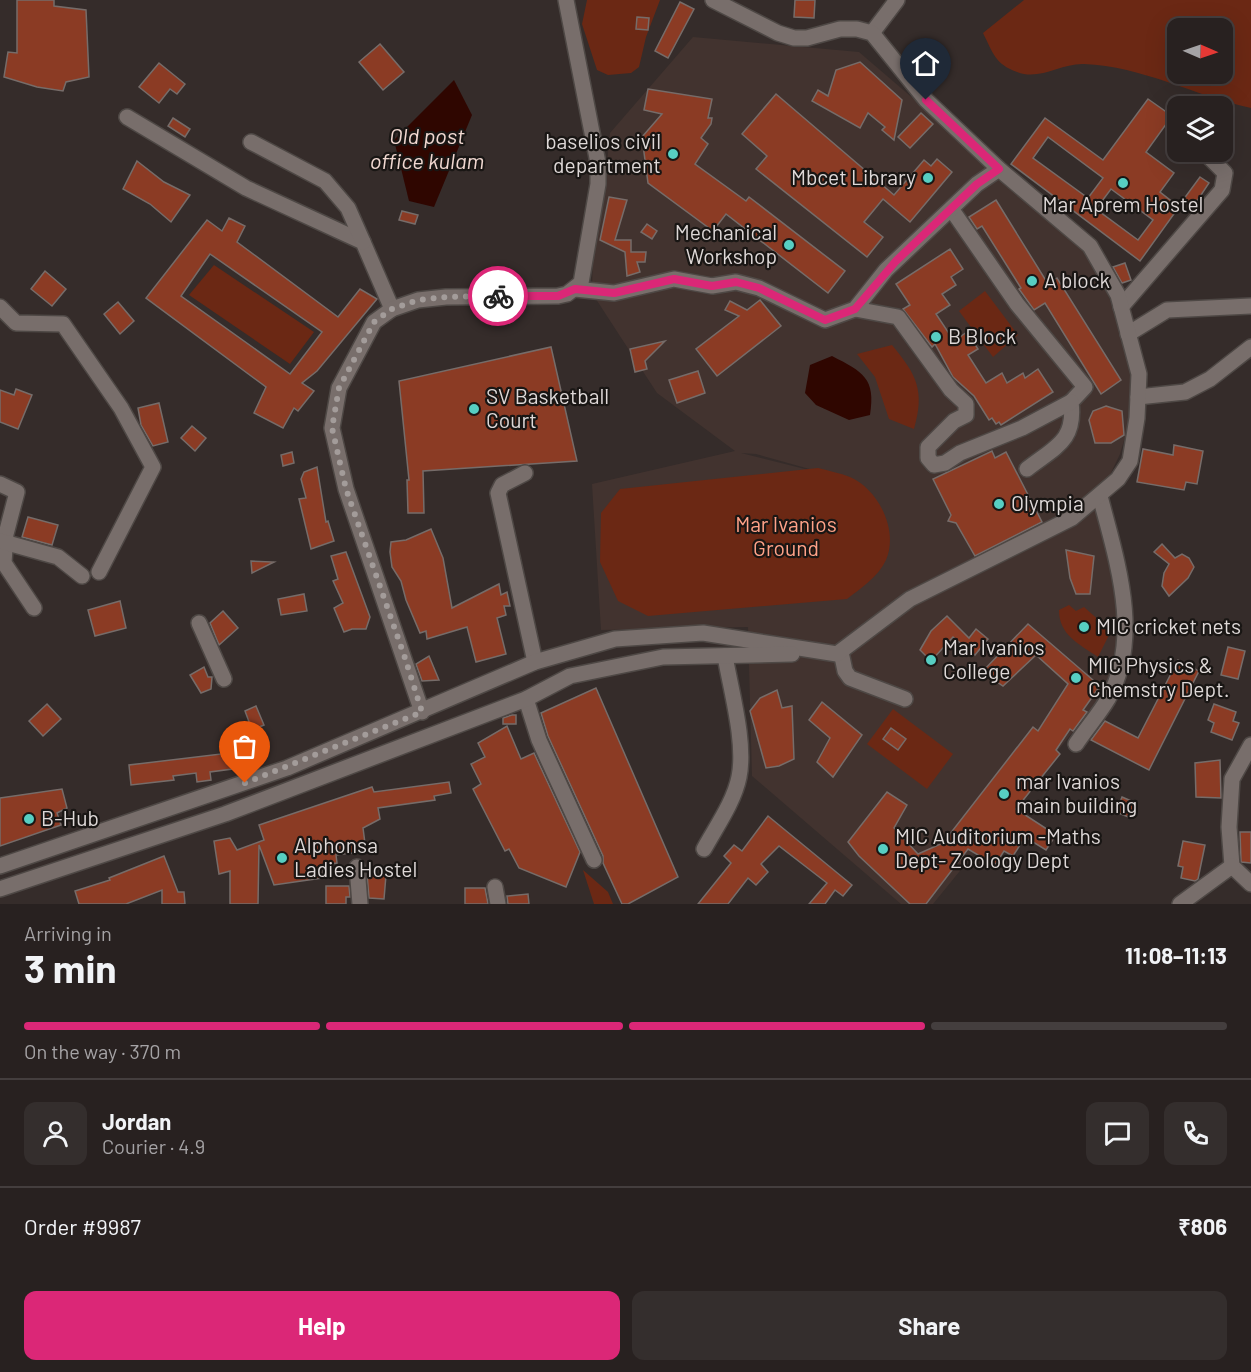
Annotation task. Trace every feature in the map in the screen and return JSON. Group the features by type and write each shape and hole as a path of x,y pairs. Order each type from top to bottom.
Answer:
{"street":[{"path":"566,0 598,164 598,184 584,275 575,289"},
{"path":"0,890 225,814 526,699 570,676 663,657 839,653 910,599 1072,518 1118,479 1130,461 1139,374 1121,307 1104,267 1090,246 999,169 926,100 872,33 856,29 840,29 794,38 778,33 713,0"},
{"path":"872,33 897,0"},
{"path":"127,117 246,188 363,242"},
{"path":"251,142 325,181 348,208 392,309"},
{"path":"1121,307 1222,190 1226,173 1214,162"},
{"path":"855,309 886,270 977,184 999,169"},
{"path":"422,712 346,489 332,428 339,388 374,322 392,309 418,300 446,297 558,296 575,289 614,293 674,279 712,286 736,282 759,288 825,320 855,309 898,317 951,390 966,404 966,415 954,421 928,447 928,458 934,465 945,464 960,453 1022,428 1071,402 1085,387 1017,304 952,210"},
{"path":"1128,334 1167,310 1251,306"},
{"path":"0,307 16,323 63,324 121,408 153,467 99,572"},
{"path":"1138,397 1185,392 1210,378 1251,347"},
{"path":"1027,469 1070,434 1073,418 1071,402"},
{"path":"525,473 502,485 498,493 535,662"},
{"path":"0,484 17,492 3,541 4,563 34,608"},
{"path":"1076,744 1108,698 1117,675 1125,634 1122,582 1100,496"},
{"path":"3,541 58,557 82,576"},
{"path":"199,623 224,678"},
{"path":"0,866 287,768 535,662 615,639 703,633 839,653"},
{"path":"839,653 850,678 905,699"},
{"path":"704,849 729,804 739,778 740,762 736,726 725,656"},
{"path":"526,699 539,740 594,860"},
{"path":"1251,745 1232,778 1229,827 1232,866 1251,884"},
{"path":"1179,904 1232,866"},
{"path":"357,867 360,904"},
{"path":"495,887 498,904"}],"shaded area":[{"path":"693,37 859,52 1013,184 1099,264 1131,368 1133,410 1120,454 1100,496 1056,516 1045,525 1098,505 1120,622 1107,690 933,904 901,904 752,776 748,627 601,630 592,484 735,451 657,393 592,293 593,245 605,183 610,133","holes":["741,453 756,454 838,477"]}],"green space":[{"path":"587,0 660,0 646,37 639,67 631,73 608,75 597,70 582,24"},
{"path":"1024,0 1251,0 1251,108 1233,104 1233,96 1209,96 1172,84 1233,84 1233,18 1167,18 1167,82 1127,70 1084,64 1026,74 1010,69 992,52 983,33"},
{"path":"214,265 314,332 290,364 189,295"},
{"path":"985,291 1018,335 993,357 959,311"},
{"path":"892,345 908,365 916,384 919,404 914,429 889,419 875,377 857,354"},
{"name":"Mar Ivanios Ground","path":"818,468 850,477 860,483 877,501 888,524 889,548 883,566 869,582 847,599 648,616 618,601 600,562 601,513 620,489"},
{"name":"MIC cricket nets","path":"1069,605 1076,611 1084,607 1111,631 1098,657 1071,638 1062,626 1059,610"},
{"path":"893,709 953,754 927,789 867,744"},
{"path":"583,870 608,892 613,904 594,904"}],"water":[{"name":"Old post office kulam","path":"454,80 472,115 434,207 409,201 394,140"},
{"path":"832,356 859,372 869,384 870,415 849,420 816,405 805,393 810,365"}],"building":[{"path":"17,0 54,0 54,6 86,10 89,77 66,82 63,91 37,87 4,77 8,52 17,53"},
{"path":"795,0 815,0 814,18 794,17"},
{"path":"680,2 694,9 668,58 655,51"},
{"path":"637,17 649,18 648,30 636,29"},
{"path":"380,44 404,72 383,90 359,62"},
{"path":"860,62 902,100 894,140 882,130 885,127 868,113 860,128 812,101 818,90 828,96 836,70"},
{"path":"159,63 185,84 177,94 170,89 159,103 139,87"},
{"name":"baselios civil department","path":"648,89 712,99 708,118 712,118 711,124 701,138 708,144 695,164 746,201 749,197 845,271 828,293 726,214 713,231 648,183 642,137 662,114 644,110"},
{"path":"776,94 894,195 924,160 931,166 937,159 952,172 910,222 883,199 864,222 883,237 867,257 756,169 767,156 742,134"},
{"name":"Mar Aprem Hostel","path":"1148,99 1167,112 1167,123 1146,152 1174,173 1160,192 1179,207 1140,261 1011,164 1045,118 1103,160","holes":["1048,137 1103,178 1088,198 1033,158","1111,189 1153,220 1138,240 1096,209"]},
{"path":"921,113 933,124 910,148 898,137"},
{"path":"173,118 190,129 185,137 168,126"},
{"path":"137,161 164,182 190,195 171,222 150,204 123,189"},
{"path":"1200,177 1209,183 1193,207 1183,200"},
{"path":"609,197 627,200 615,240 631,240 631,252 646,252 645,262 637,262 640,272 627,276 625,252 600,240"},
{"name":"A block","path":"996,200 1048,284 1057,278 1121,380 1101,394 1045,303 1034,310 982,226 977,229 969,217"},
{"path":"402,211 418,215 415,224 399,220"},
{"path":"229,218 245,226 237,242 338,317 360,289 377,299 317,371 302,383 314,391 298,411 294,408 283,428 254,413 266,387 146,298 207,220 222,231","holes":["210,254 322,332 290,374 181,296"]},
{"path":"647,224 657,231 652,239 641,232"},
{"name":"B Block","path":"950,249 963,269 951,277 956,285 942,294 950,305 936,314 954,341 967,332 978,349 968,355 986,383 1002,373 1007,383 1023,373 1025,378 1038,369 1053,392 1001,425 999,422 996,424 992,418 989,420 974,396 953,377 935,344 932,347 903,309 910,305 896,284"},
{"path":"1125,263 1131,280 1122,283 1113,267"},
{"path":"45,271 66,289 52,306 31,289"},
{"path":"760,300 781,326 717,376 696,349 739,316 725,310 730,301 747,310"},
{"path":"118,302 134,321 120,334 104,314"},
{"path":"665,341 645,361 647,369 635,372 630,349"},
{"path":"551,347 577,461 423,471 424,513 408,513 407,480 409,480 399,381"},
{"path":"698,371 705,393 677,403 669,380"},
{"path":"16,389 32,395 18,429 0,422 0,390 14,395"},
{"path":"159,403 168,442 153,446 141,425 138,408"},
{"path":"1106,406 1122,411 1124,435 1111,443 1095,443 1089,420 1093,411"},
{"path":"192,426 206,438 195,451 181,438"},
{"path":"1174,445 1203,451 1197,484 1186,482 1184,490 1137,482 1143,449 1173,455"},
{"name":"Olympia","path":"992,451 995,458 1006,452 1042,522 975,556 956,523 948,521 951,515 933,479"},
{"path":"292,452 294,463 283,466 281,455"},
{"path":"317,467 326,522 328,521 334,541 311,549 299,499 306,498 301,479 304,472"},
{"path":"28,517 58,525 52,545 22,537"},
{"path":"431,529 443,558 452,608 499,584 501,595 507,592 510,606 504,606 506,615 497,618 506,654 476,662 467,627 427,639 426,631 420,633 406,600 401,581 392,567 391,542 406,540"},
{"path":"1162,544 1175,558 1182,554 1189,558 1194,567 1188,578 1169,596 1162,586 1164,573 1169,564 1154,552"},
{"path":"1066,550 1094,556 1090,594 1076,594 1070,578"},
{"path":"346,552 370,617 366,629 352,629 344,632 334,608 343,603 333,581 338,579 331,556"},
{"path":"251,561 274,562 252,573"},
{"path":"304,594 307,611 281,615 278,599"},
{"path":"120,601 126,628 95,636 88,610"},
{"path":"223,611 238,628 219,645 210,623"},
{"path":"947,616 969,638 976,629 988,639 975,655 953,637 931,661 920,650 931,631"},
{"path":"1028,624 1100,686 1083,710 1087,712 1073,731 1070,729 1056,750 1060,754 1016,809 1056,835 1046,850 1025,837 1013,856 1004,851 995,865 968,849 926,904 910,904 859,856 848,842 887,792 907,805 894,828 918,854 943,843 1033,727 1038,731 1068,684 1036,655 1003,686 982,672"},
{"path":"1228,647 1245,651 1238,679 1221,675"},
{"path":"429,656 439,680 422,681 416,664"},
{"path":"1178,660 1199,671 1149,770 1091,740 1105,721 1138,738"},
{"path":"204,667 208,677 212,677 211,689 201,693 190,675"},
{"path":"596,688 678,877 628,904 622,904 603,863 603,856 548,736 541,713"},
{"path":"777,690 782,708 792,706 794,759 779,766 766,768 750,711 760,698"},
{"path":"822,702 862,735 833,777 817,762 830,738 809,720"},
{"path":"47,704 61,719 43,736 29,721"},
{"path":"1214,704 1236,712 1233,721 1239,723 1232,740 1211,732 1214,723 1208,720"},
{"path":"256,706 264,725 252,730 245,711"},
{"path":"516,715 516,724 503,724 503,718"},
{"path":"507,726 521,759 534,753 580,852 566,887 519,868 509,849 505,851 473,789 481,784 471,764 485,757 478,743"},
{"path":"891,728 906,739 898,750 883,739"},
{"path":"246,751 248,767 210,772 211,780 197,782 196,773 173,776 174,780 131,785 129,765"},
{"path":"1220,760 1221,798 1196,797 1195,763"},
{"path":"449,782 451,793 434,796 435,800 378,808 380,819 363,828 366,851 336,855 337,863 322,865 322,878 274,885 259,845 258,904 230,904 230,871 219,874 214,841 230,838 237,850 264,840 259,825 372,787 374,792"},
{"name":"B-Hub","path":"62,789 67,808 57,813 61,825 0,846 0,798"},
{"path":"1122,797 1136,803 1131,818 1116,812"},
{"path":"768,816 852,885 843,896 835,890 825,904 809,904 827,883 779,846 761,864 768,872 756,885 748,878 728,904 698,904 731,863 724,856 734,845 742,851"},
{"path":"1240,832 1251,832 1251,863 1241,862"},
{"path":"1183,841 1205,845 1198,879 1195,881 1181,878 1183,867 1178,866"},
{"path":"164,856 178,892 184,892 185,904 162,904 162,890 126,904 79,904 75,891 110,880 109,878"},
{"path":"367,874 386,875 384,899 369,898"},
{"path":"326,886 349,886 350,897 346,897 346,904 326,904"},
{"path":"465,888 485,888 488,904 465,904"},
{"path":"528,894 529,904 508,904 507,896"}],"way so far":[{"path":"245,783 422,712 346,489 332,428 339,388 374,322 392,309 418,300 498,296"}],"place":[{"name":"baselios civil department","path":"673,154"},
{"name":"Mbcet Library","path":"928,178"},
{"name":"Mar Aprem Hostel","path":"1123,183"},
{"name":"Mechanical Workshop","path":"789,245"},
{"name":"A block","path":"1032,281"},
{"name":"B Block","path":"936,337"},
{"name":"SV Basketball Court","path":"474,409"},
{"name":"Olympia","path":"999,504"},
{"name":"MIC cricket nets","path":"1084,627"},
{"name":"Mar Ivanios College","path":"931,660"},
{"name":"MIC Physics & Chemstry Dept.","path":"1076,678"},
{"name":"mar Ivanios main building","path":"1004,794"},
{"name":"B-Hub","path":"29,819"},
{"name":"MIC Auditorium -Maths Dept- Zoology Dept","path":"883,849"},
{"name":"Alphonsa Ladies Hostel","path":"282,858"}],"route":[{"path":"498,296 558,296 575,289 614,293 674,279 712,286 736,282 759,288 825,320 855,309 886,270 939,223 977,184 995,174 999,169 926,100"}]}
